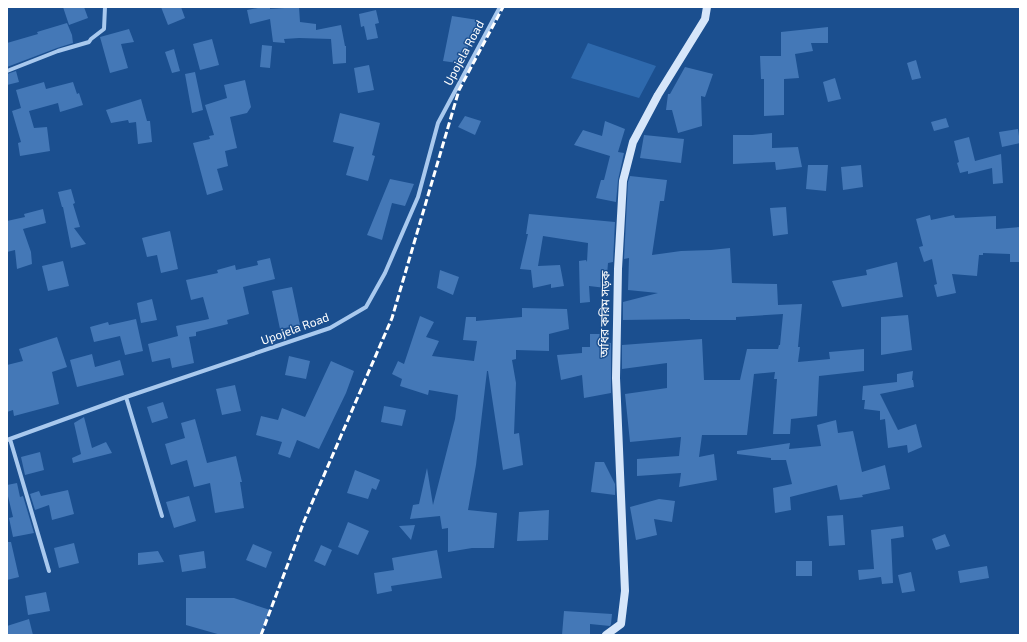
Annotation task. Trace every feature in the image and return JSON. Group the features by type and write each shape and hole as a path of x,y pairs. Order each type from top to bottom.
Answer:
{"main road":[{"name":"অধির করিম সড়ক","path":"606,635 621,624 625,591 616,378 618,269 623,181 633,142 658,95 706,18 707,7"}],"street":[{"path":"7,71 58,51 89,42 90,39 104,29 105,7"},
{"name":"Upojela Road","path":"9,440 126,397 330,328 366,307 385,273 418,197 438,123 500,7"},
{"path":"126,397 162,516"},
{"path":"9,440 50,571"}],"shaded area":[{"path":"588,43 656,66 639,98 571,78"}],"building":[{"path":"63,7 84,7 88,18 69,25"},
{"path":"161,7 181,7 185,18 168,25"},
{"path":"270,7 270,9 299,7 300,22 316,24 316,30 341,25 346,46 346,63 333,64 331,39 299,38 284,39 285,43 273,42 270,19 250,24 247,10"},
{"path":"376,10 379,23 375,24 378,38 367,40 364,26 361,27 359,14"},
{"path":"452,16 478,20 475,38 470,37 465,64 443,61"},
{"path":"67,23 72,35 73,43 7,67 7,43 38,34 37,32"},
{"path":"828,27 828,43 811,43 813,51 795,54 799,78 784,79 784,115 764,116 764,79 761,79 760,56 781,56 781,32"},
{"path":"129,29 134,42 121,44 128,68 110,73 100,37"},
{"path":"212,39 219,65 200,70 193,44"},
{"path":"262,45 272,46 270,68 260,67"},
{"path":"174,49 180,71 172,73 165,52"},
{"path":"916,60 921,78 912,80 907,63"},
{"path":"369,65 374,90 358,93 354,68"},
{"path":"685,67 713,74 705,97 701,96 702,126 678,133 672,110 666,110 668,94 670,94"},
{"path":"16,71 19,82 7,85 7,74"},
{"path":"195,72 203,110 192,113 185,74"},
{"path":"835,78 841,99 828,102 823,82"},
{"path":"245,80 251,107 247,113 230,117 237,148 225,151 228,166 217,169 223,190 207,195 193,143 210,139 209,136 214,135 205,105 227,98 224,85"},
{"path":"44,82 46,89 73,82 83,105 60,112 58,103 29,111 34,128 47,127 50,151 20,156 18,143 21,142 12,111 21,108 16,90"},
{"path":"141,99 147,121 150,121 152,142 138,144 136,122 129,123 128,120 111,123 106,110"},
{"path":"340,113 380,123 372,155 375,156 368,181 346,175 354,147 333,142"},
{"path":"465,116 481,121 475,135 458,127"},
{"path":"946,118 949,127 934,131 931,122"},
{"path":"605,121 625,129 618,152 624,153 618,180 616,202 596,198 601,180 604,180 610,156 574,145 583,130 602,136"},
{"path":"1018,129 1020,143 1002,147 999,132"},
{"path":"772,133 772,148 798,147 802,167 776,170 775,162 733,164 733,135"},
{"path":"644,135 684,139 681,163 640,158"},
{"path":"969,137 975,161 1001,154 1003,183 993,184 992,168 968,174 968,171 960,173 954,141"},
{"path":"808,165 828,165 826,191 806,189"},
{"path":"861,165 863,187 843,190 841,167"},
{"path":"630,176 667,180 664,201 660,201 652,255 681,251 730,248 732,283 777,284 778,305 802,304 798,362 830,359 829,352 864,349 864,371 819,376 817,416 791,419 790,434 773,434 777,379 774,379 775,372 754,374 747,435 702,435 699,457 714,454 717,480 679,487 681,473 637,476 637,459 679,456 681,437 630,442 625,394 667,388 667,363 622,369 622,345 702,339 704,380 740,380 747,349 778,349 780,345 783,314 736,317 736,320 623,320 623,302 658,293 628,290 629,258 624,259 628,182"},
{"path":"390,179 414,184 405,206 392,203 382,240 367,235"},
{"path":"71,189 75,203 73,204 80,227 74,228 86,244 71,248 63,207 58,192"},
{"path":"786,207 788,234 773,236 770,208"},
{"path":"43,209 46,223 23,229 31,252 32,264 17,269 15,250 7,252 7,221 25,217 24,214"},
{"path":"529,214 615,222 613,262 608,263 606,288 589,286 590,302 580,303 579,261 586,260 587,262 588,243 543,236 538,266 560,265 564,286 551,288 551,284 533,288 531,270 520,269 528,234 526,234"},
{"path":"930,215 931,220 954,215 955,218 996,216 996,229 1020,227 1020,262 1010,262 1010,254 983,253 983,255 979,255 977,276 952,274 956,293 937,297 934,285 937,284 932,259 924,262 919,247 923,246 916,219"},
{"path":"170,231 178,269 161,273 157,255 147,257 142,238"},
{"path":"270,258 275,279 243,287 249,314 227,320 228,324 196,332 196,336 189,337 194,363 172,368 170,358 152,362 148,344 178,336 176,326 209,319 203,297 191,300 186,280 218,273 217,270 235,265 236,270 258,265 257,261"},
{"path":"63,261 69,286 48,291 42,266"},
{"path":"897,262 903,297 842,307 832,281 867,275 866,270"},
{"path":"440,270 459,277 453,295 437,288"},
{"path":"292,287 300,325 280,329 272,291"},
{"path":"152,299 157,320 141,323 137,303"},
{"path":"522,308 567,309 569,329 549,334 549,351 516,350 516,359 512,360 516,383 514,434 519,433 523,465 503,470 487,371 476,465 468,510 497,513 494,548 472,548 448,552 448,528 442,529 440,516 410,519 413,505 419,504 427,468 433,505 455,419 458,395 429,390 428,395 400,386 402,379 392,374 398,361 404,364 420,316 434,322 426,337 439,341 432,356 474,361 477,341 463,340 466,317 476,317 476,321 522,317"},
{"path":"908,315 912,350 881,355 881,317"},
{"path":"136,319 143,351 125,355 120,336 94,342 90,327 108,322 109,325"},
{"path":"590,334 603,334 602,342 611,343 611,393 584,398 582,375 561,380 557,355 582,353 582,347 590,347"},
{"path":"57,337 67,367 52,372 59,404 14,416 13,410 7,412 7,365 23,361 19,349"},
{"path":"92,354 95,367 120,360 124,375 77,387 70,360"},
{"path":"289,356 310,361 306,379 285,375"},
{"path":"331,361 354,371 346,393 319,449 297,440 290,458 278,454 282,442 256,435 261,416 278,420 282,408 305,417"},
{"path":"913,371 912,380 914,387 880,394 898,430 916,424 922,447 908,453 907,445 888,448 885,419 880,420 880,411 864,409 865,400 862,400 863,386 897,382 897,374"},
{"path":"235,385 241,411 222,415 216,389"},
{"path":"163,402 168,418 152,423 147,407"},
{"path":"384,406 406,410 402,426 381,422"},
{"path":"84,417 92,448 106,442 112,453 73,463 72,458 81,454 74,423"},
{"path":"195,419 207,463 236,456 242,482 240,482 244,508 215,513 210,483 194,487 187,460 171,465 165,444 185,438 181,423"},
{"path":"836,420 838,433 853,431 862,472 885,465 890,489 862,495 863,497 840,500 837,485 790,497 791,510 775,513 773,488 792,484 786,460 771,460 771,458 737,454 737,451 790,443 789,449 821,446 817,425"},
{"path":"40,452 44,470 25,475 21,457"},
{"path":"595,462 604,462 615,484 615,495 591,492"},
{"path":"355,470 380,480 376,490 372,488 368,499 347,493"},
{"path":"17,483 20,497 23,496 34,533 13,537 9,518 13,517 7,492 7,485"},
{"path":"68,490 74,514 52,520 49,505 35,510 30,494 39,491 41,496"},
{"path":"189,496 196,521 174,528 166,502"},
{"path":"659,499 675,501 672,522 654,519 657,535 636,540 630,507"},
{"path":"549,510 548,540 517,541 519,512"},
{"path":"843,515 845,545 829,546 827,516"},
{"path":"348,522 369,531 358,555 338,547"},
{"path":"415,525 411,540 399,526"},
{"path":"903,526 904,537 891,539 893,583 882,584 881,577 859,580 858,570 874,569 871,530"},
{"path":"945,534 950,546 936,550 932,539"},
{"path":"7,542 11,542 19,577 7,580"},
{"path":"74,543 79,563 59,568 54,548"},
{"path":"253,544 272,552 266,568 246,560"},
{"path":"321,545 332,550 325,566 314,561"},
{"path":"437,550 442,578 391,586 392,591 377,594 374,573 394,570 392,558"},
{"path":"158,551 164,562 138,565 138,553"},
{"path":"204,551 206,568 182,572 179,555"},
{"path":"796,561 812,561 812,576 796,576"},
{"path":"987,566 989,578 960,583 958,571"},
{"path":"911,572 915,591 902,593 898,575"},
{"path":"46,592 50,611 28,615 25,596"},
{"path":"186,598 234,598 270,610 261,635 221,635 186,625"},
{"path":"564,611 612,614 611,624 610,626 590,624 590,635 562,635"},
{"path":"29,619 33,635 7,635 7,626"}],"railway":[{"path":"261,635 305,519 392,318 459,90 503,7"}]}
